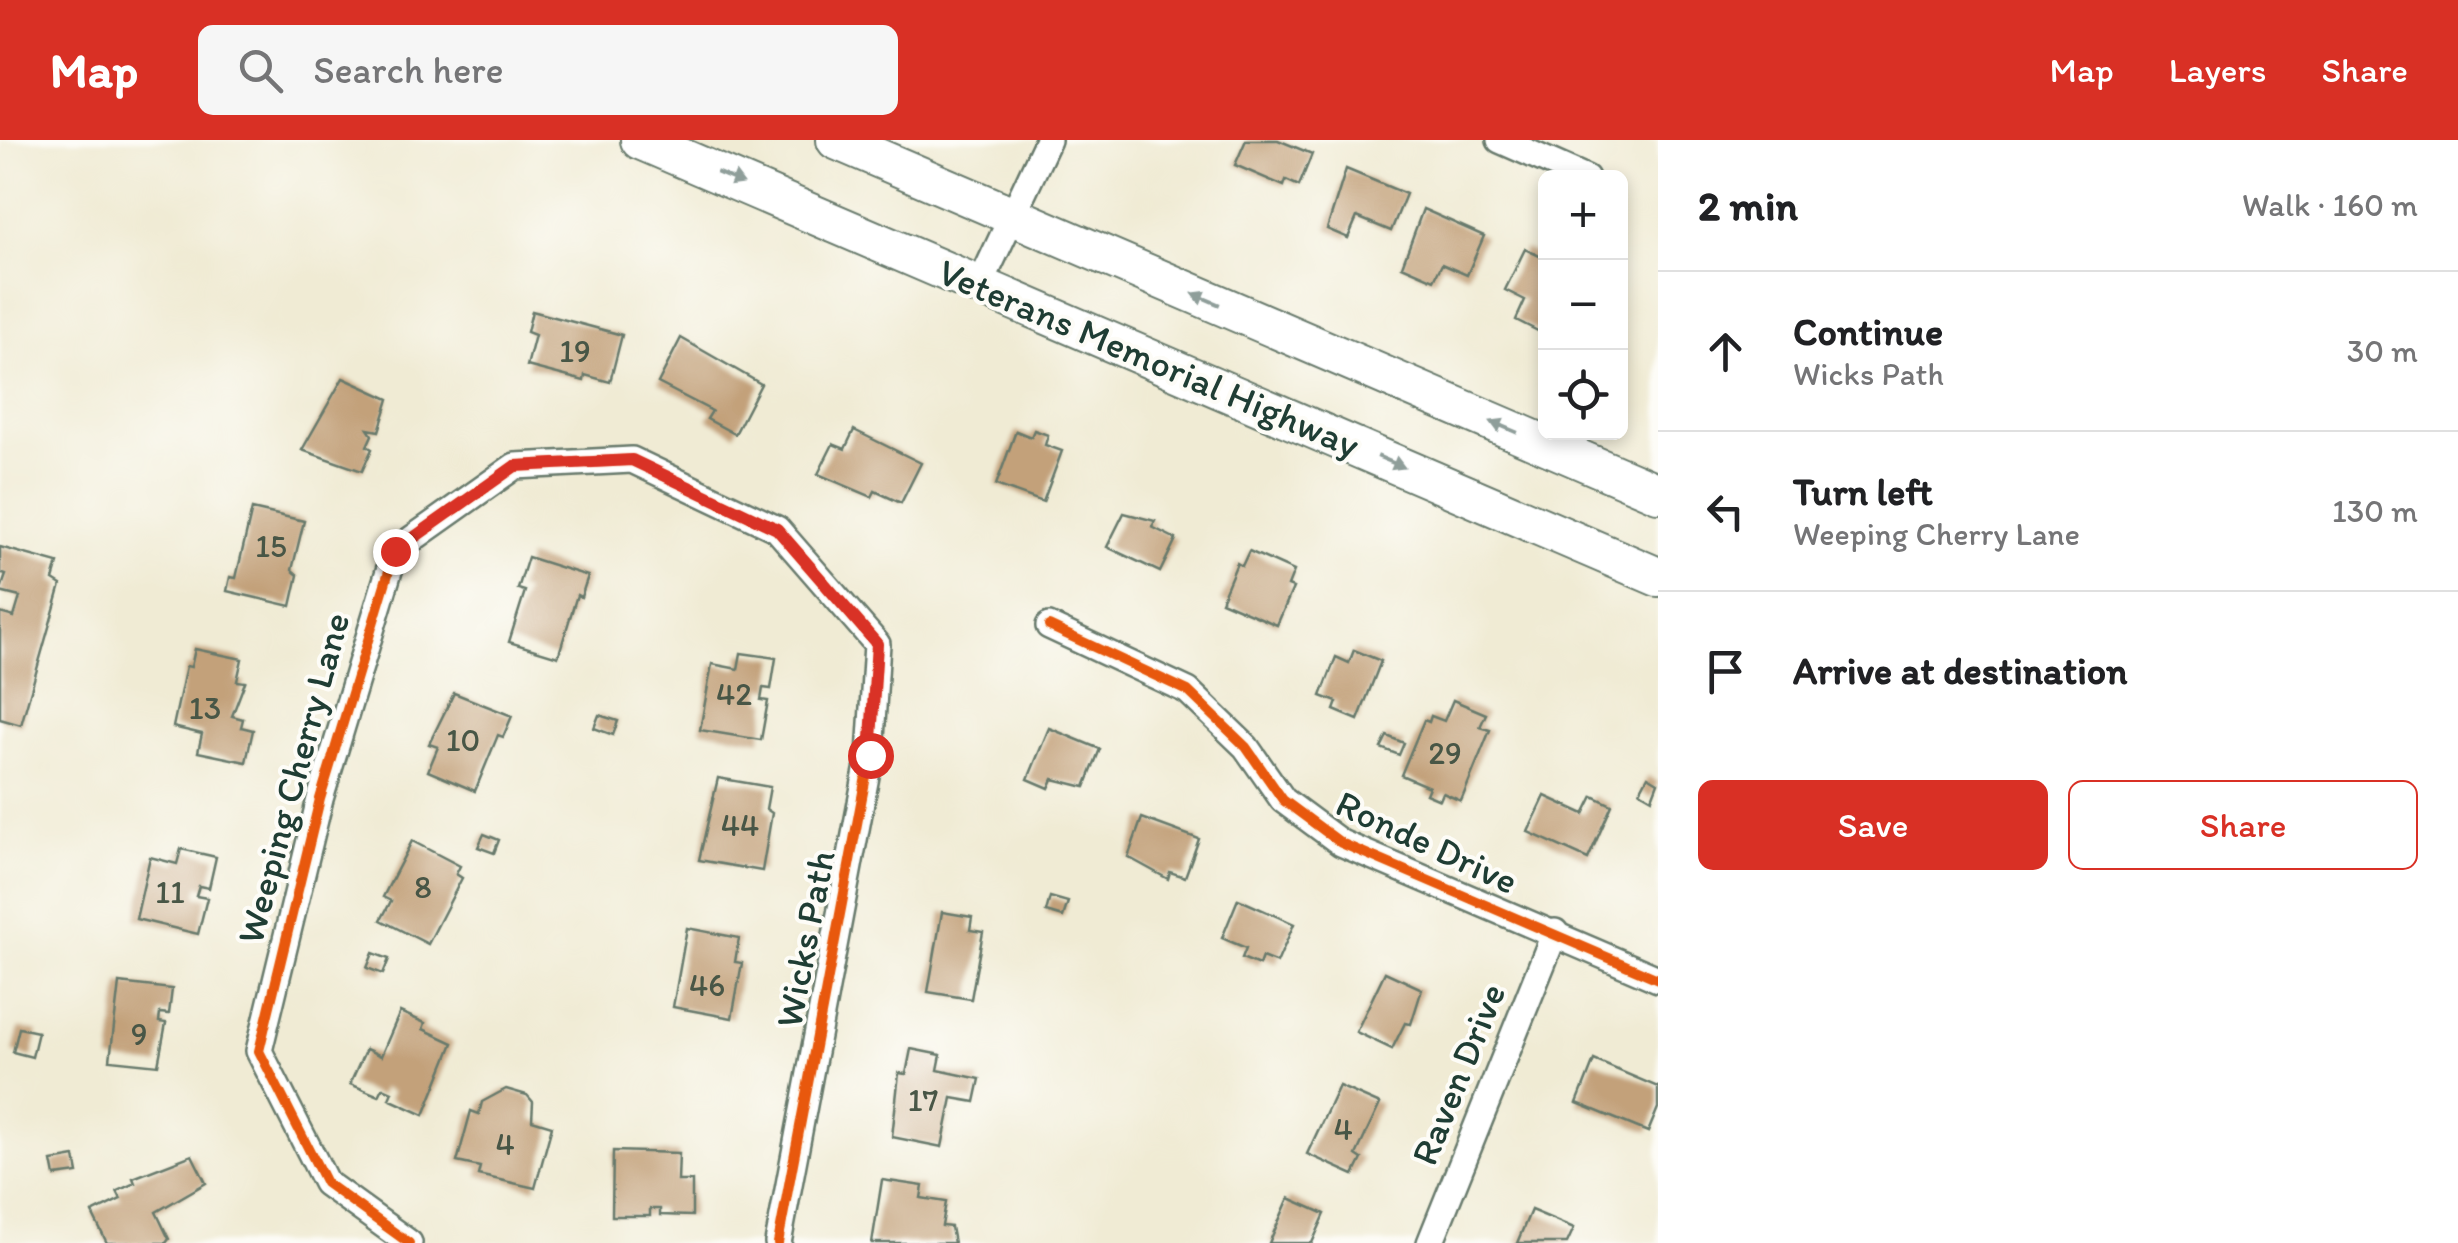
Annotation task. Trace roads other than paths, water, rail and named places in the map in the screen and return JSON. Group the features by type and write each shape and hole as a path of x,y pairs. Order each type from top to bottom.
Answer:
{"main road":[{"name":"Veterans Memorial Highway","path":"640,140 1658,577"},
{"name":"Veterans Memorial Highway","path":"836,140 1658,493"}],"street":[{"path":"980,285 1048,140"},
{"path":"1500,140 1568,170"},
{"name":"Weeping Cherry Lane","path":"409,1243 326,1182 259,1051 320,799 395,551 515,466 632,460 777,529 877,644"},
{"name":"Ronde Drive","path":"1050,626 1188,691 1246,748 1283,800 1341,843 1658,979"},
{"name":"Wicks Path","path":"778,1243 870,755 877,644"},
{"name":"Raven Drive","path":"1430,1243 1555,932"}]}
